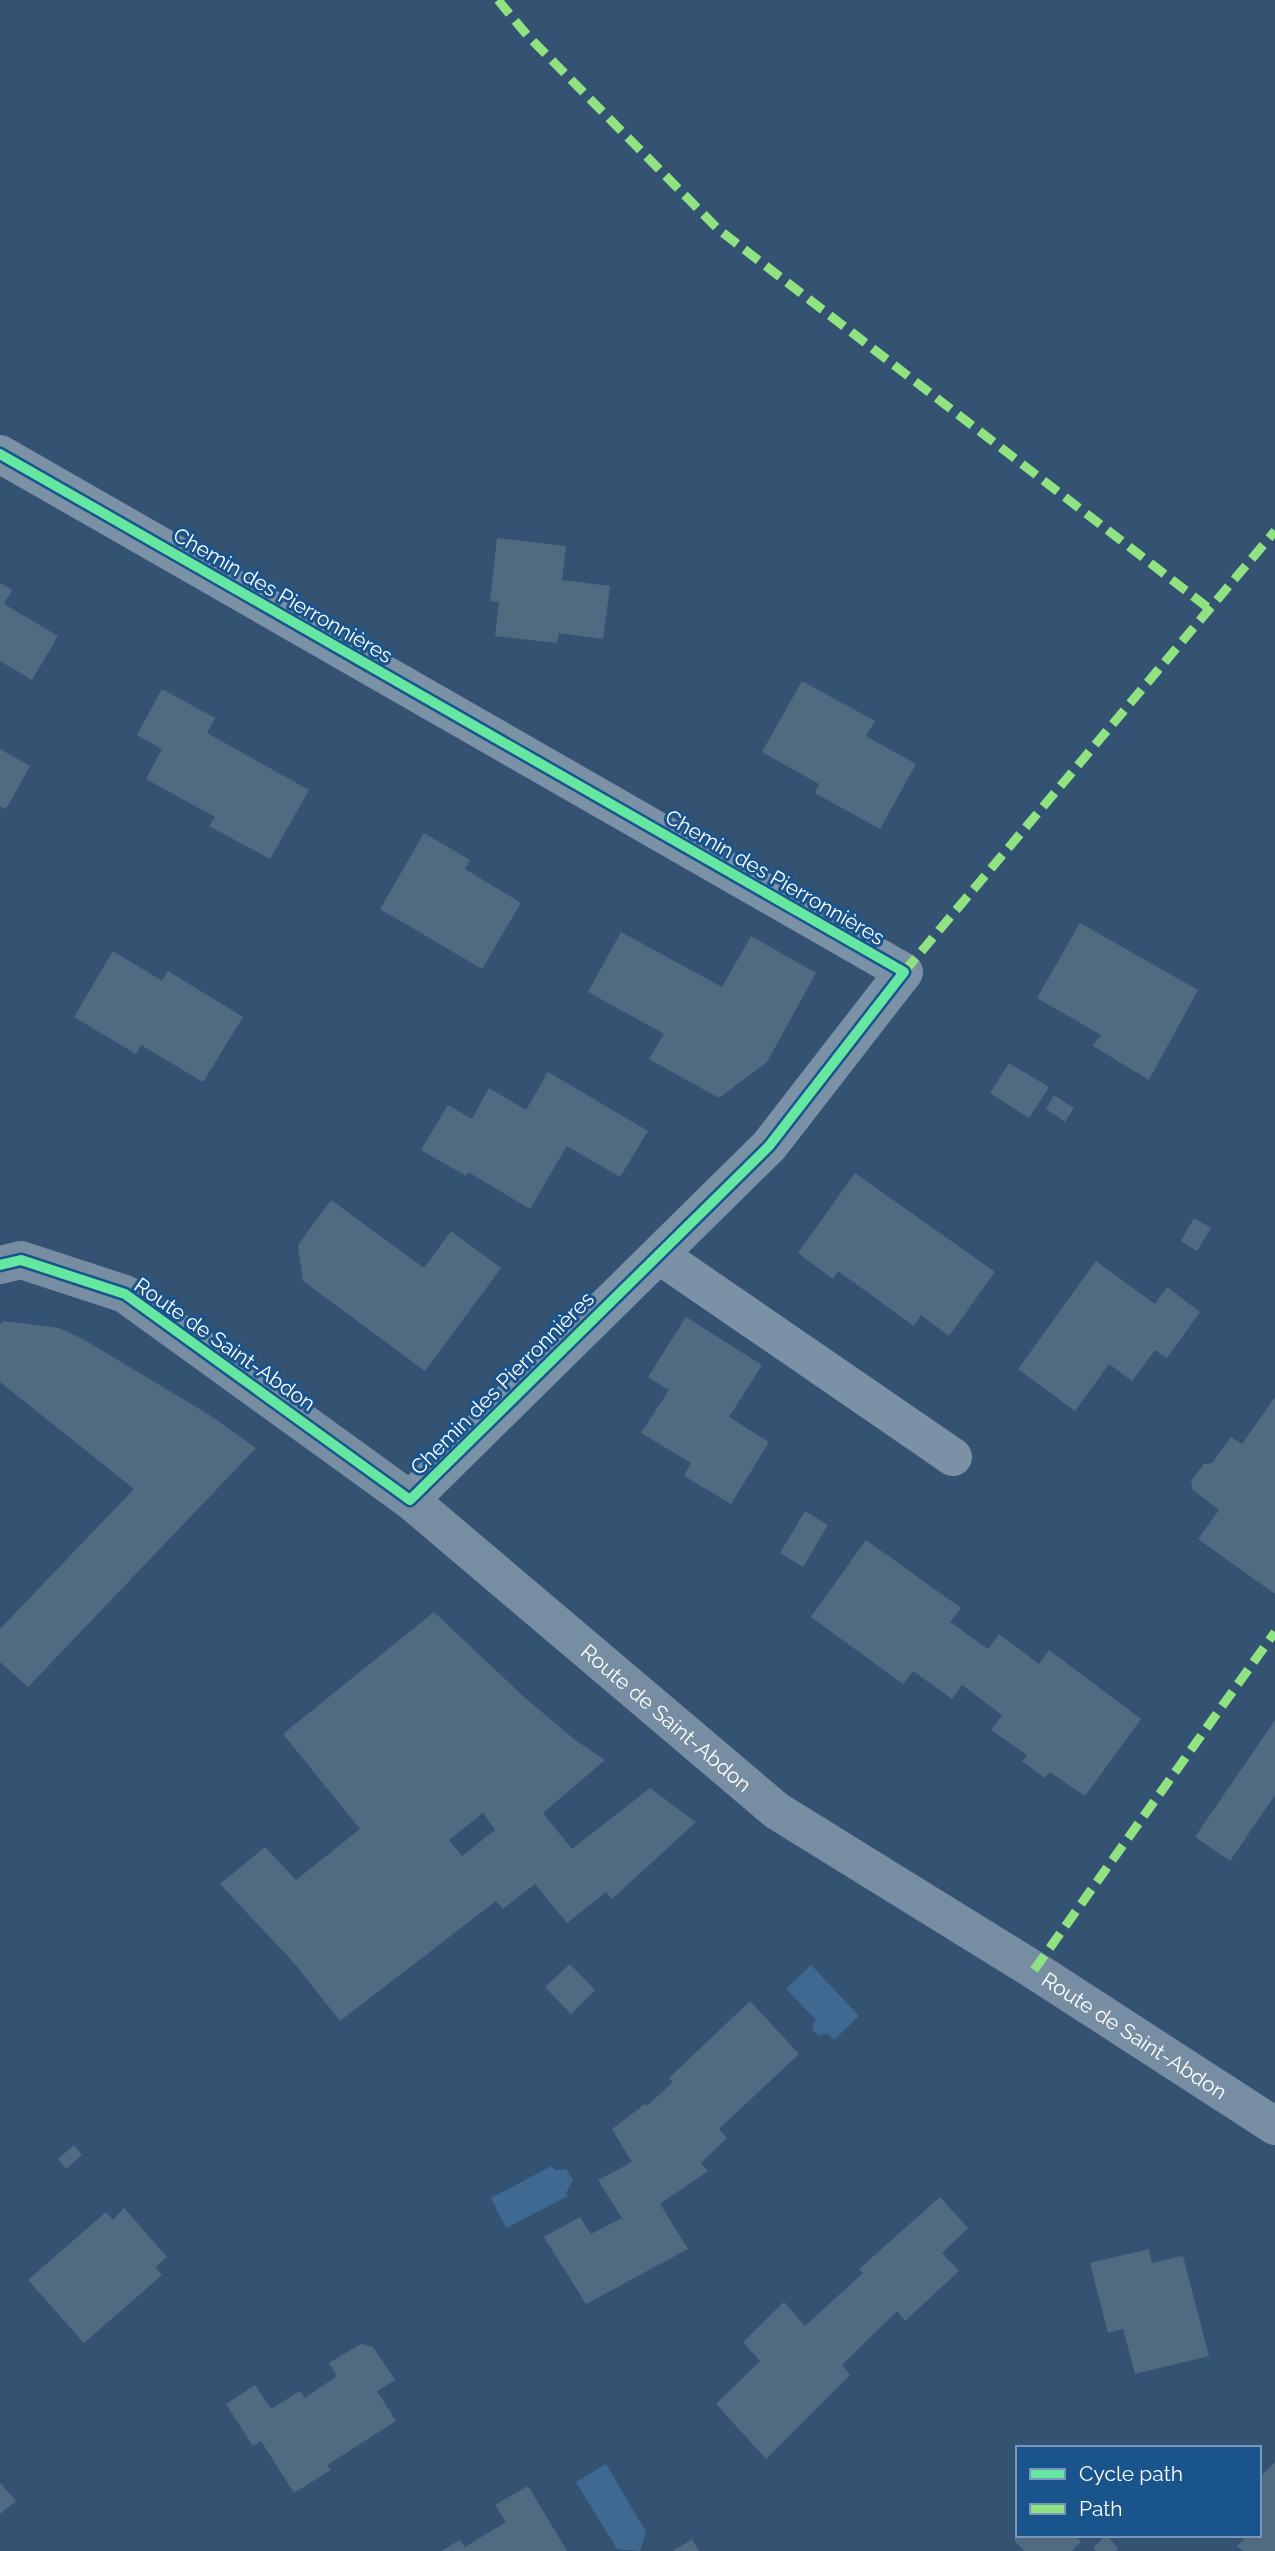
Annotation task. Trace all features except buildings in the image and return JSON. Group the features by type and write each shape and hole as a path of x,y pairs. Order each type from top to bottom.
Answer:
{"main road":[{"name":"Route de Saint-Abdon","path":"0,1265 21,1260 125,1294 410,1500 777,1811 1034,1969 1275,2126"}],"street":[{"name":"Chemin des Pierronnières","path":"0,454 904,972 769,1146 410,1500"},
{"path":"659,1255 953,1457"}],"water":[{"path":"811,1965 859,2016 834,2040 828,2033 820,2036 814,2032 812,2026 816,2020 786,1989"},
{"path":"552,2166 555,2170 566,2169 573,2180 566,2193 568,2196 506,2228 491,2198"},
{"path":"606,2464 646,2532 640,2551 617,2549 576,2482"}],"marked path":[{"path":"498,0 527,35 718,229 1211,610"},
{"path":"904,972 1275,531"},
{"path":"1034,1970 1275,1632"}],"cycle path":[{"path":"0,454 904,972 769,1146 410,1500 125,1294 21,1260 0,1265"}]}
